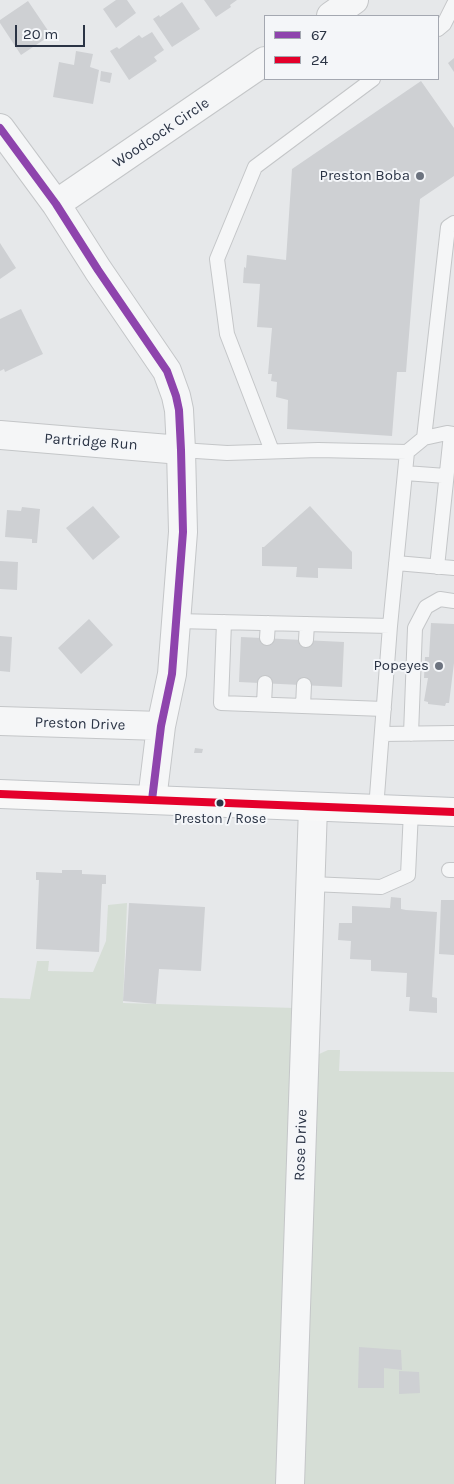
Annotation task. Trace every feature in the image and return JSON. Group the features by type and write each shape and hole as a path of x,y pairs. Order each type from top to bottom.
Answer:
{"main road":[{"path":"0,794 454,812"}],"street":[{"path":"332,15 354,0"},
{"name":"Woodcock Circle","path":"56,204 264,62"},
{"path":"0,128 56,204 98,270 167,371 176,396 179,410 183,532 172,674 161,726 152,800"},
{"name":"Partridge Run","path":"0,435 181,450"},
{"name":"Preston Drive","path":"0,721 161,726"},
{"name":"Rose Drive","path":"290,1484 313,807"}],"lane":[{"path":"439,28 444,24 454,4"},
{"path":"272,451 227,334 217,259 255,167 372,80"},
{"path":"424,438 448,227 454,223"},
{"path":"181,450 228,453 318,450 407,452 424,438 447,433 452,434 437,567"},
{"path":"376,809 390,626 407,452"},
{"path":"405,472 446,476"},
{"path":"396,563 454,568"},
{"path":"411,734 415,628 426,607 440,599 454,601"},
{"path":"176,621 390,626"},
{"path":"224,622 221,703 384,709"},
{"path":"268,623 268,638"},
{"path":"306,640 307,624"},
{"path":"264,704 265,683"},
{"path":"303,706 304,685"},
{"path":"382,734 454,733"},
{"path":"311,884 381,887 408,875 411,811"}],"shaded area":[{"path":"127,903 123,1003 295,1008 281,1484 0,1484 0,998 30,999 37,961 49,961 48,971 93,972 106,941 108,905"},
{"path":"328,1050 340,1050 339,1071 454,1072 454,1484 298,1484 317,1055"}],"building":[{"path":"116,0 127,0 136,13 116,28 103,9"},
{"path":"204,0 237,0 230,5 231,7 216,17"},
{"path":"28,1 51,35 21,55 0,23 0,20"},
{"path":"182,2 200,29 172,47 153,19 159,15 160,17"},
{"path":"152,32 164,50 154,57 157,61 129,80 110,51 117,47 119,49 139,35 142,38"},
{"path":"76,51 93,54 90,67 99,70 93,104 53,97 59,62 74,65"},
{"path":"454,58 454,72 448,63"},
{"path":"101,71 112,73 110,83 100,81"},
{"path":"421,81 454,128 454,176 420,199 406,372 397,372 392,436 287,429 288,400 276,397 277,382 271,381 272,374 268,374 272,328 257,327 260,284 243,283 247,255 286,260 292,169"},
{"path":"0,243 16,268 0,279"},
{"path":"21,309 43,354 5,372 4,369 0,371 0,319"},
{"path":"93,506 120,537 93,560 66,528"},
{"path":"310,506 352,552 352,569 318,568 318,578 296,577 297,567 262,566 262,547"},
{"path":"22,507 40,509 37,543 32,543 32,539 5,537 7,510 21,511"},
{"path":"0,561 18,562 17,590 0,589"},
{"path":"89,619 113,645 81,674 58,648"},
{"path":"431,623 454,624 454,663 449,703 446,703 445,706 428,704 428,702 424,701 428,678 424,678 425,657 429,657"},
{"path":"0,636 12,637 10,672 0,671"},
{"path":"241,637 344,642 342,687 239,682"},
{"path":"195,748 203,749 202,753 194,753"},
{"path":"62,870 82,870 82,874 106,875 106,884 102,884 99,952 36,949 39,880 36,880 36,872 62,873"},
{"path":"391,897 401,898 401,909 437,912 432,997 437,998 437,1013 409,1011 410,997 406,997 407,973 371,971 371,960 350,959 351,941 338,940 339,923 352,923 352,906 390,908"},
{"path":"441,900 454,900 454,955 439,954"},
{"path":"129,903 205,907 201,971 159,969 156,1004 123,1001"},
{"path":"359,1347 401,1350 402,1370 384,1368 384,1388 358,1388"},
{"path":"399,1371 419,1372 420,1393 399,1394"}],"transit line":[{"name":"67","path":"0,128 56,204 98,270 167,371 176,396 179,410 183,532 172,674 161,726 152,800"},
{"name":"24","path":"0,794 454,812"}],"place":[{"name":"Preston Boba","path":"420,176"},
{"name":"Popeyes","path":"439,666"},
{"name":"Preston / Rose","path":"220,803"}]}
